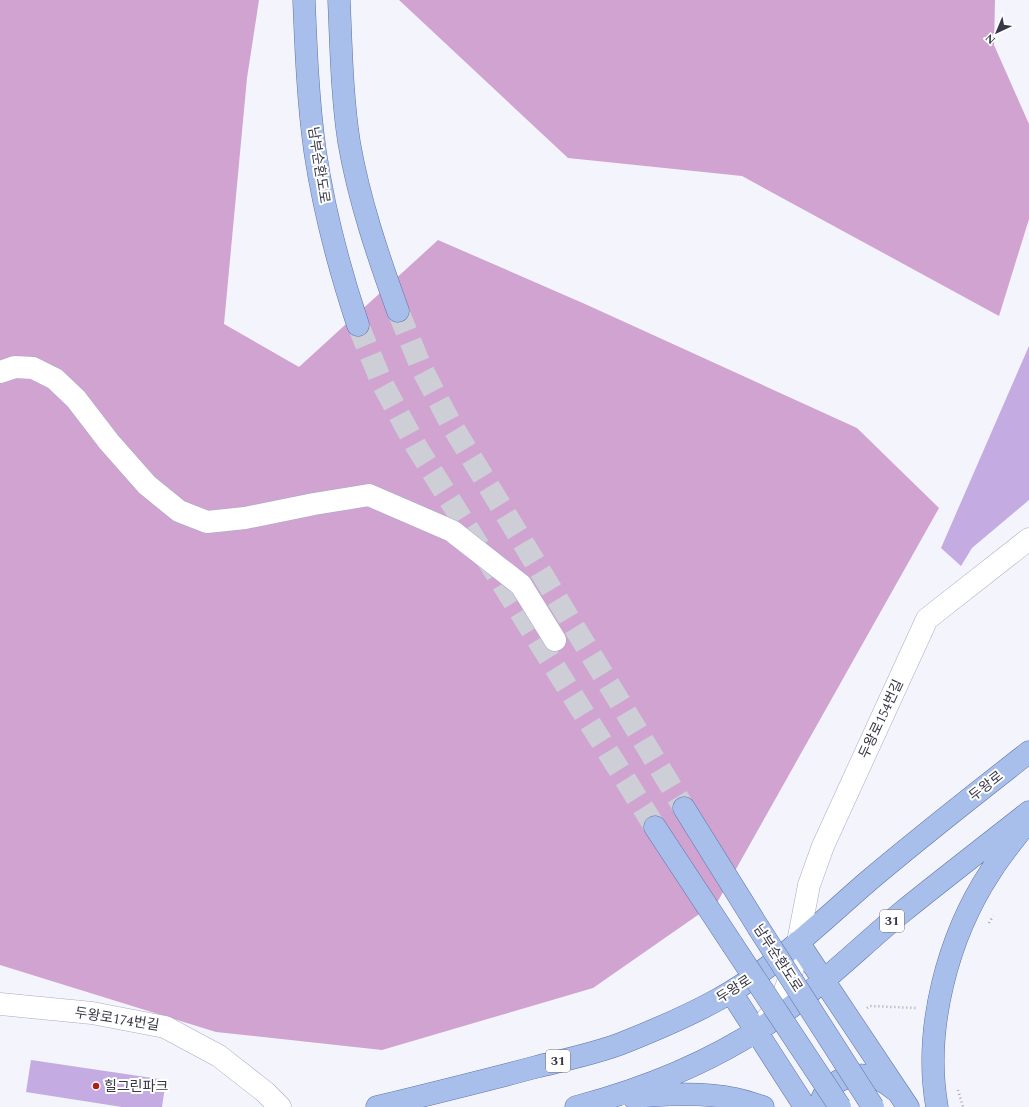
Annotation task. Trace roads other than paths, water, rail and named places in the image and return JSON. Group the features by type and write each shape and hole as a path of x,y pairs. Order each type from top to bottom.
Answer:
{"main road":[{"name":"남부순환도로","path":"304,0 307,74 315,151 327,218 342,275 358,325"},
{"path":"339,0 343,78 349,142 363,208 398,311"},
{"name":"두왕로","path":"377,1107 618,1044 660,1028 716,1001 732,992 798,942 933,828 1029,752"},
{"name":"남부순환도로","path":"684,808 758,927 874,1107"},
{"name":"31","path":"756,1031 790,1008 901,914 1029,812"},
{"path":"937,1107 933,1071 934,1043 939,1006 949,959 960,929 973,901 990,871 1029,820"},
{"path":"654,827 840,1107"},
{"path":"798,942 903,1100"},
{"path":"732,992 806,1107"},
{"path":"584,1105 639,1088 681,1071 737,1043 756,1031"},
{"path":"820,1107 827,1090 837,1082 847,1077 860,1075 874,1077 887,1083 903,1100"},
{"path":"584,1105 626,1097 683,1094 710,1095 736,1099 763,1107"}],"street":[{"path":"0,372 15,367 34,368 55,378 76,398 109,442 148,485 179,511 207,522 245,518 369,495 452,531 521,585 555,640"},
{"name":"두왕로154번길","path":"756,1031 768,1019 781,999 793,968 808,886 823,846 927,619 1029,540"},
{"path":"0,990 45,1009"},
{"name":"두왕로174번길","path":"0,1004 92,1013 165,1027 219,1056 265,1092 280,1107"}],"tunnel":[{"path":"398,311 421,367 451,424 684,808"},
{"path":"358,325 382,383 416,446 655,827"}],"place":[{"name":"힐그린파크","path":"96,1086"}]}
